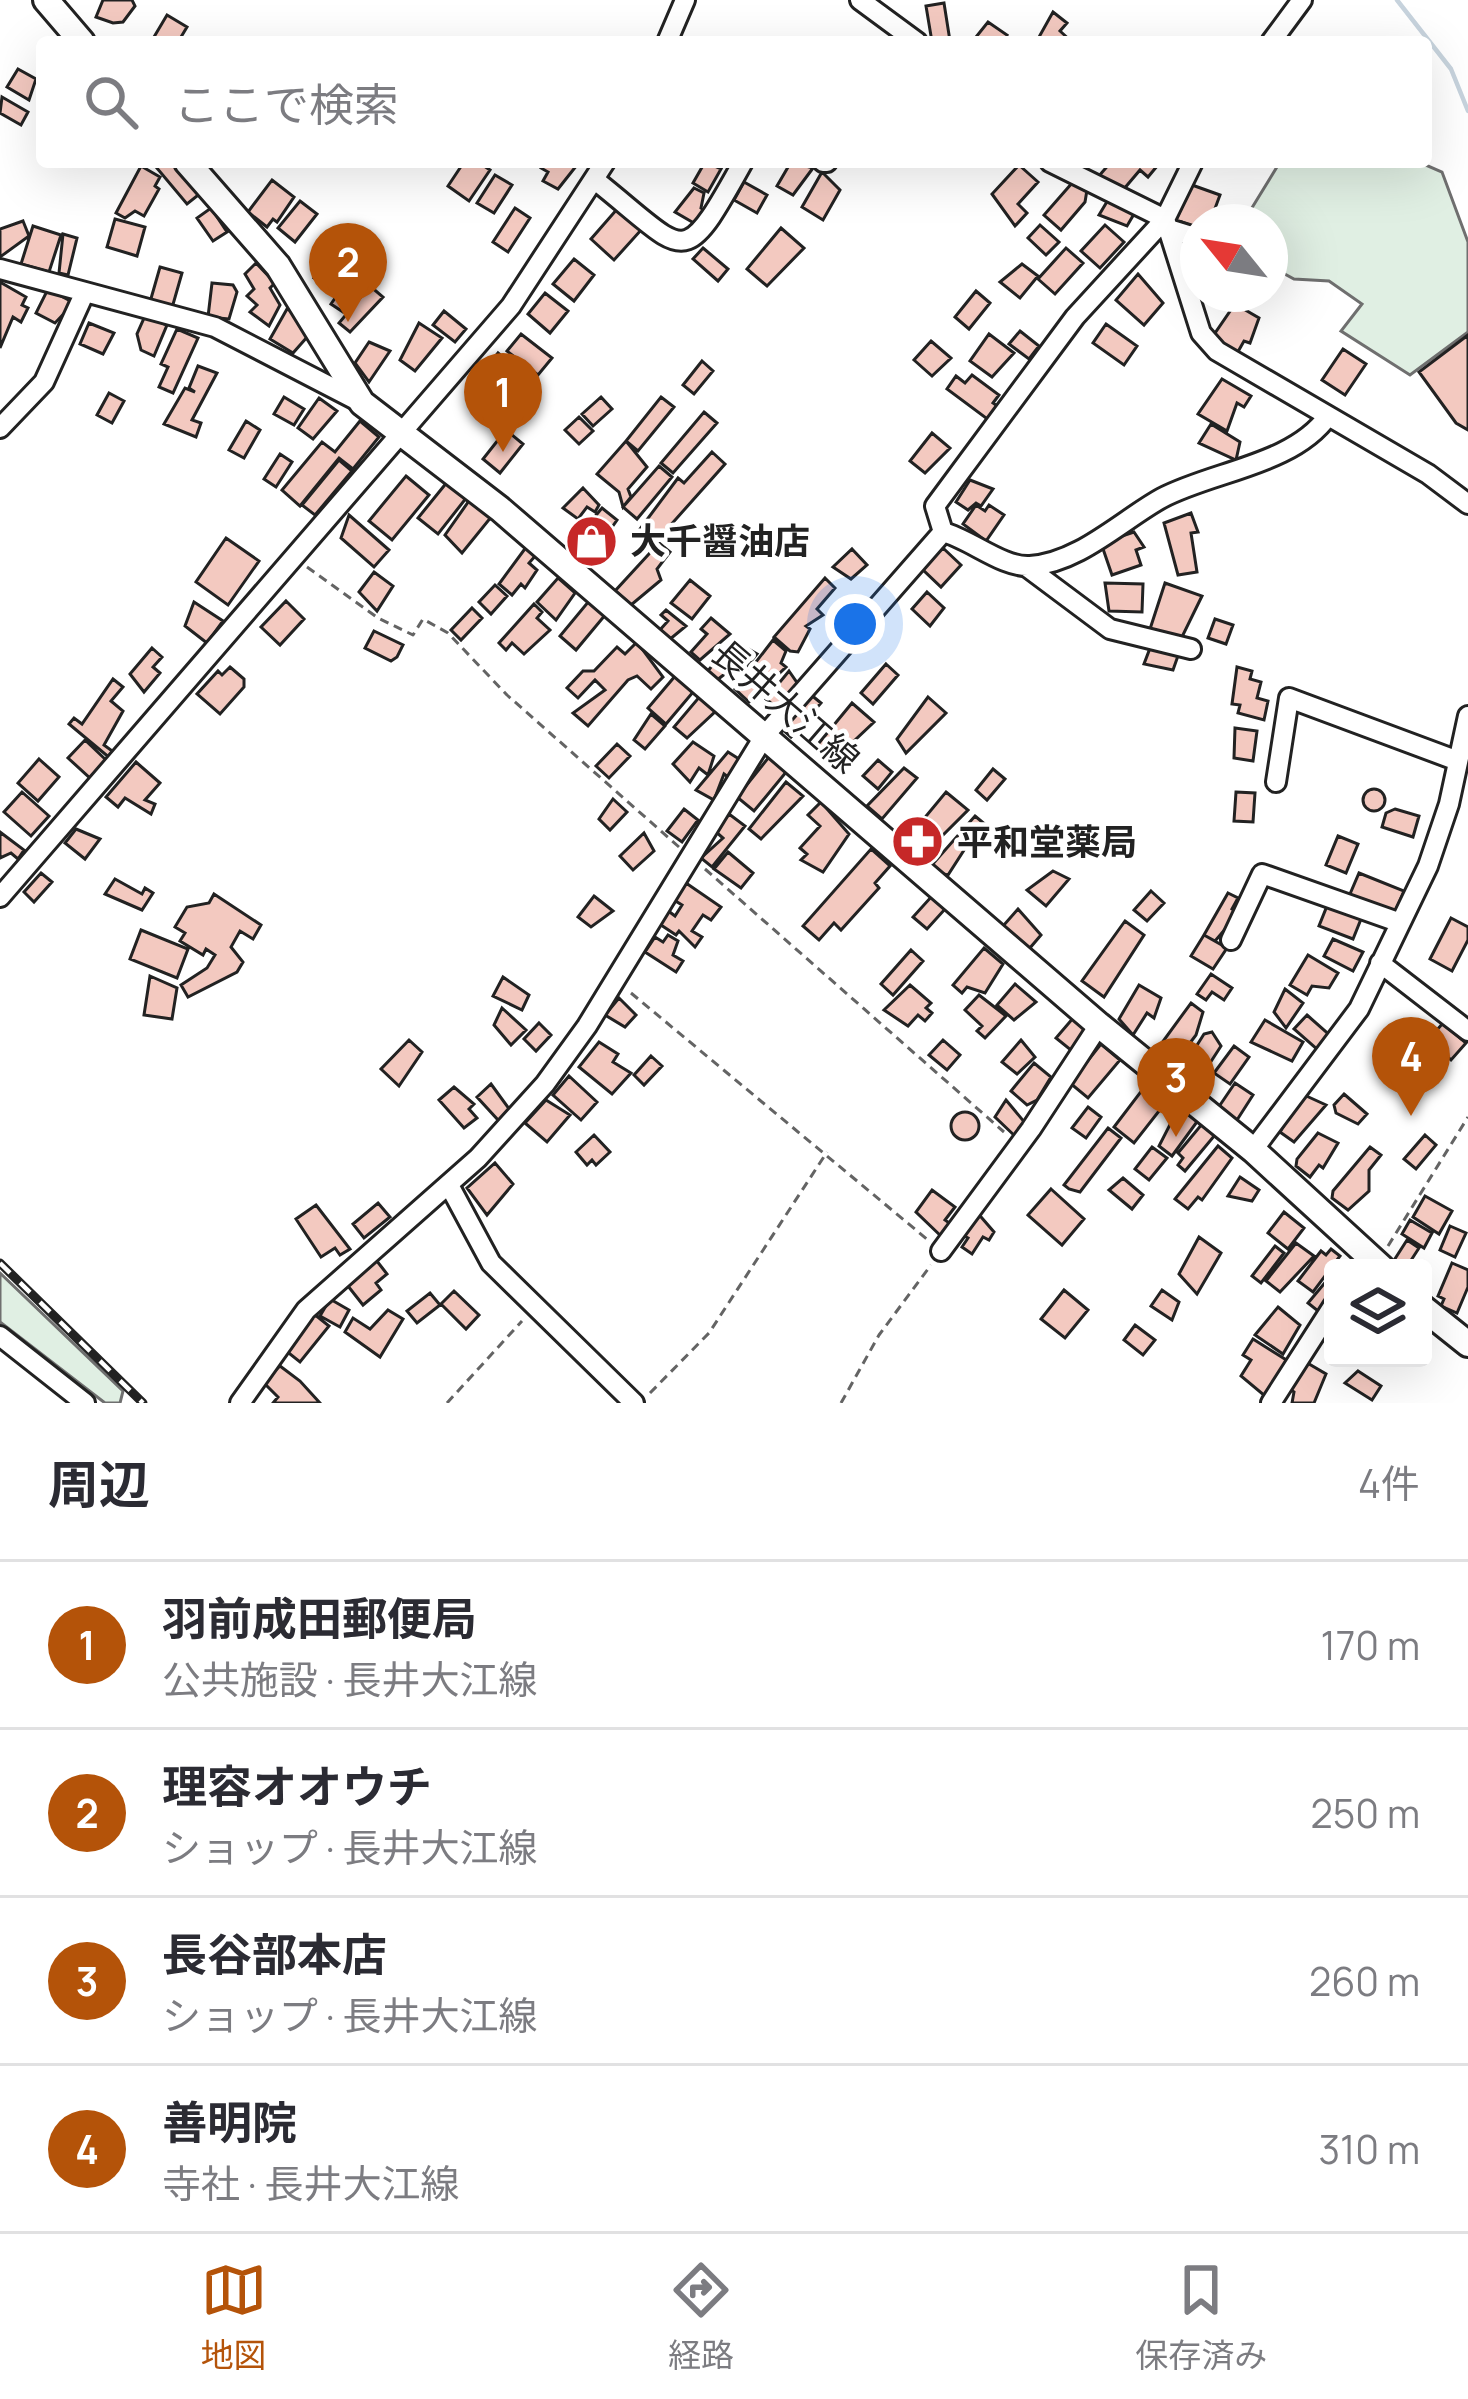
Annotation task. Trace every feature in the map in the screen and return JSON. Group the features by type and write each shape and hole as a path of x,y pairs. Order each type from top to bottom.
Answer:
{"main road":[{"path":"46,0 77,36"},
{"name":"長井大江線","path":"192,168 278,266 362,404 406,432 1099,1025 1253,1150 1370,1259"},
{"path":"1432,1315 1468,1344"}],"street":[{"path":"670,36 685,0"},
{"path":"860,0 909,36"},
{"path":"1276,36 1303,0"},
{"path":"0,897 511,306 600,171 671,241 689,242 703,235 740,168"},
{"path":"1061,168 1180,230"},
{"path":"943,532 935,506 1076,316 1167,224 1190,168"},
{"path":"1167,224 1201,333 1217,351 1428,474 1468,504"},
{"path":"0,269 214,327 255,343 362,404"},
{"path":"0,428 44,382 84,293"},
{"path":"1027,567 1117,529 1164,497 1236,471 1317,432 1328,416"},
{"path":"943,532 1027,567 1110,629 1190,649"},
{"path":"240,1403 306,1310 371,1247 448,1185 545,1084 616,980 688,855 765,736 943,532"},
{"path":"1276,782 1289,698 1458,761"},
{"path":"1253,1150 1359,1009 1428,866 1468,716"},
{"path":"1231,940 1262,874 1398,922"},
{"path":"1380,963 1468,1030"},
{"path":"940,1250 1019,1145 1099,1025"},
{"path":"448,1185 490,1263 637,1403"},
{"path":"1271,1403 1324,1320"},
{"path":"0,1336 85,1403"}],"path":[{"path":"296,559 395,626 413,634 422,620 448,633 507,695 1019,1145"},
{"path":"616,980 940,1250 879,1335 841,1403"},
{"path":"1378,1259 1468,1118"},
{"path":"637,1403 709,1333 827,1152"},
{"path":"447,1403 444,1400 536,1307"}],"green space":[{"path":"1276,168 1432,168 1442,172 1468,242 1468,332 1410,375 1341,331 1362,304 1329,281 1288,276 1288,204 1254,204"},
{"path":"0,1273 123,1391 120,1403 105,1403 0,1322"}],"building":[{"path":"103,0 132,0 135,6 123,22 113,23 96,17"},
{"path":"944,3 949,36 931,36 926,6"},
{"path":"1053,12 1067,23 1060,31 1065,36 1040,36"},
{"path":"167,15 187,27 182,36 155,36"},
{"path":"988,22 1007,35 1006,36 977,36"},
{"path":"18,69 36,79 29,100 7,87"},
{"path":"2,97 28,112 21,125 0,113"},
{"path":"140,168 160,177 155,186 159,189 144,216 135,211 125,218 116,213"},
{"path":"157,168 182,168 202,192 187,204"},
{"path":"460,168 490,170 469,201 448,186"},
{"path":"541,168 575,168 558,189 543,181 548,172"},
{"path":"702,168 721,169 708,192 693,183"},
{"path":"788,168 813,168 793,195 777,186"},
{"path":"1016,168 1038,182 1018,204 1027,213 1015,226 992,194"},
{"path":"1106,168 1156,168 1148,177 1140,170 1123,190 1098,177"},
{"path":"822,172 840,190 823,220 802,207"},
{"path":"495,175 512,185 494,213 477,203"},
{"path":"272,180 294,197 277,222 273,219 267,227 248,212"},
{"path":"744,182 767,195 757,213 734,200"},
{"path":"1073,182 1087,190 1085,202 1061,230 1044,215"},
{"path":"1192,185 1220,195 1217,204 1183,204"},
{"path":"694,188 704,193 701,208 707,212 699,226 675,212"},
{"path":"1108,200 1134,214 1127,226 1099,215"},
{"path":"300,201 317,214 295,242 278,228"},
{"path":"211,208 227,232 213,241 197,218"},
{"path":"515,208 530,218 508,252 493,242"},
{"path":"618,208 642,229 614,260 591,239"},
{"path":"115,219 145,227 137,256 107,247"},
{"path":"23,221 29,236 0,257 0,229"},
{"path":"1040,225 1059,242 1046,255 1028,238"},
{"path":"1105,225 1124,242 1100,268 1081,251"},
{"path":"33,226 61,235 49,272 21,264"},
{"path":"781,228 804,248 767,286 747,269"},
{"path":"63,234 77,238 68,275 59,273"},
{"path":"703,248 728,269 718,281 693,259"},
{"path":"1066,248 1083,263 1055,294 1038,279"},
{"path":"329,254 353,269 343,286 336,282 328,286 314,278"},
{"path":"574,259 594,275 574,301 553,284"},
{"path":"256,263 275,283 270,288 280,305 269,326 250,312 257,305 247,296 254,289 245,274"},
{"path":"1022,264 1038,276 1020,298 1000,282"},
{"path":"160,267 182,273 172,308 150,302"},
{"path":"1138,274 1163,303 1144,325 1116,300"},
{"path":"359,278 366,283 343,312 331,304 342,288 350,293"},
{"path":"0,282 26,297 22,305 28,308 21,322 13,317 0,348"},
{"path":"212,283 233,285 237,292 229,319 208,317"},
{"path":"370,286 383,297 350,332 339,323"},
{"path":"48,289 74,303 55,323 36,313"},
{"path":"976,291 990,303 969,329 955,317"},
{"path":"545,293 568,311 550,333 528,314"},
{"path":"287,309 297,314 308,336 293,353 270,339"},
{"path":"444,311 466,329 455,342 433,325"},
{"path":"1230,312 1249,312 1259,318 1250,343 1244,341 1235,357 1211,339"},
{"path":"145,316 167,325 154,356 141,350 137,334"},
{"path":"89,323 114,333 103,354 80,344"},
{"path":"419,323 442,338 415,371 400,360"},
{"path":"1106,324 1137,346 1124,365 1093,343"},
{"path":"177,329 198,338 173,393 159,387 168,367 161,364"},
{"path":"1020,331 1039,346 1029,359 1009,344"},
{"path":"521,334 552,358 538,375 507,351"},
{"path":"989,334 1014,353 992,377 970,361"},
{"path":"1468,335 1468,430 1456,423 1419,372"},
{"path":"931,341 951,358 932,376 914,360"},
{"path":"369,342 390,351 369,382 355,363"},
{"path":"1343,349 1366,364 1345,395 1322,380"},
{"path":"498,353 511,364 496,381 484,371"},
{"path":"702,361 713,371 694,394 683,385"},
{"path":"198,366 217,373 192,420 201,423 196,437 164,424 185,388 195,392 189,388"},
{"path":"972,375 999,395 993,403 1000,408 990,421 947,389 956,376 965,383"},
{"path":"1222,379 1251,396 1244,407 1237,403 1227,431 1198,414"},
{"path":"109,393 124,401 112,423 97,415"},
{"path":"284,397 304,409 294,425 274,414"},
{"path":"601,397 612,409 593,426 582,414"},
{"path":"661,397 674,407 638,451 626,441"},
{"path":"319,398 337,411 313,439 298,428"},
{"path":"704,412 717,423 673,473 661,463"},
{"path":"579,417 593,431 579,444 565,430"},
{"path":"246,421 260,430 244,458 229,450"},
{"path":"360,421 379,437 353,469 339,458 300,506 282,490 322,442 335,452"},
{"path":"1211,424 1240,442 1236,460 1199,443"},
{"path":"506,430 523,444 500,473 483,459"},
{"path":"932,433 950,448 925,473 910,461"},
{"path":"626,441 647,467 628,489 631,497 623,507 619,492 597,474"},
{"path":"712,452 725,464 652,546 637,533 678,478 684,483"},
{"path":"280,454 292,462 276,487 264,479"},
{"path":"339,460 352,471 315,515 302,505"},
{"path":"659,466 672,477 637,519 623,507"},
{"path":"406,476 429,495 392,540 369,521"},
{"path":"970,480 993,489 981,506 976,503 968,510 956,502"},
{"path":"448,481 467,497 438,534 418,518"},
{"path":"583,488 599,505 595,512 587,507 578,519 563,508"},
{"path":"471,498 492,516 462,553 445,535"},
{"path":"976,505 985,511 989,505 1004,515 986,541 963,524"},
{"name":"大千醤油店","path":"602,508 617,520 586,564 568,549"},
{"path":"1191,513 1198,532 1191,533 1197,572 1178,575 1164,523"},
{"path":"349,515 389,550 374,567 341,538"},
{"path":"1134,532 1144,547 1136,550 1141,565 1112,575 1101,543"},
{"path":"226,538 259,561 228,605 196,582"},
{"path":"659,543 670,552 657,569 661,580 631,605 615,591"},
{"path":"527,546 537,554 529,563 537,570 525,588 521,584 512,595 499,584"},
{"path":"943,548 961,565 941,587 920,567"},
{"path":"852,549 867,565 851,579 833,567"},
{"path":"374,572 393,586 377,611 359,592"},
{"path":"558,578 575,593 556,620 537,602"},
{"path":"825,578 835,588 817,609 823,615 806,626 810,629 798,652 790,651 774,637"},
{"path":"690,580 710,596 692,619 671,603"},
{"path":"1105,583 1143,584 1142,612 1109,611"},
{"path":"1165,583 1202,596 1181,639 1150,629"},
{"path":"495,585 507,596 491,614 479,602"},
{"path":"927,592 944,608 930,626 912,609"},
{"path":"851,598 864,611 849,628 835,615"},
{"path":"286,601 304,619 280,645 261,627"},
{"path":"589,601 606,614 576,650 560,636"},
{"path":"194,602 223,621 207,643 185,626"},
{"path":"534,604 542,612 537,618 550,630 524,654 512,643 506,650 499,643"},
{"path":"472,608 482,618 461,640 451,630"},
{"path":"666,610 686,626 669,640 659,631 668,621 661,615"},
{"path":"711,618 730,634 700,660 691,652 707,634 701,629"},
{"path":"1215,619 1233,625 1226,644 1208,638"},
{"path":"374,631 403,645 397,657 391,661 365,648"},
{"path":"733,640 757,654 747,666 735,666 717,680 707,672"},
{"path":"773,640 786,651 781,663 786,667 749,702 735,689"},
{"path":"637,642 663,677 651,689 637,676 628,680 588,726 573,713 605,690 595,680 578,698 567,688 583,671 594,671 617,647 625,654"},
{"path":"1152,643 1179,653 1173,670 1144,664"},
{"path":"152,648 162,657 153,667 160,673 144,692 130,674"},
{"path":"886,664 898,675 873,704 861,693"},
{"path":"230,667 244,679 244,687 220,714 197,694 218,671 222,675"},
{"path":"1237,667 1252,671 1250,679 1261,682 1257,698 1268,701 1264,720 1238,713 1240,705 1232,704"},
{"path":"789,671 800,687 780,711 766,699"},
{"path":"676,675 694,691 666,724 648,708"},
{"path":"113,679 123,687 111,701 123,711 104,745 115,753 111,759 69,724 74,718 82,724"},
{"path":"810,694 821,703 791,737 781,728"},
{"path":"701,695 718,709 687,738 674,727"},
{"path":"928,697 946,713 906,753 897,739"},
{"path":"852,703 874,722 853,742 859,747 852,755 846,750 833,765 814,749"},
{"path":"651,714 665,726 645,749 634,740"},
{"path":"1235,728 1257,731 1253,761 1234,758"},
{"path":"85,740 106,760 90,778 68,758"},
{"path":"693,742 714,756 708,775 699,768 690,782 673,764"},
{"path":"617,744 630,756 609,778 596,766"},
{"path":"728,752 739,759 728,777 724,774 714,800 696,790"},
{"path":"769,757 787,771 754,811 737,797"},
{"path":"39,759 59,777 38,801 18,783"},
{"path":"878,760 892,772 878,789 863,776"},
{"path":"136,762 160,783 145,800 155,804 151,814 125,798 118,807 106,797"},
{"path":"904,768 917,778 882,819 867,806"},
{"path":"993,769 1005,779 987,800 976,790"},
{"path":"786,782 803,796 761,839 749,829"},
{"path":"1374,789 1385,800 1374,811 1363,800"},
{"path":"22,792 49,816 31,836 4,812"},
{"path":"946,792 968,810 936,842 917,827"},
{"path":"1236,792 1255,793 1253,822 1234,821"},
{"path":"613,799 627,812 610,830 599,819"},
{"path":"821,802 849,834 823,872 801,860 807,854 800,848 820,826 808,815"},
{"path":"684,809 698,820 682,842 667,831"},
{"path":"1395,809 1419,816 1413,837 1382,827 1386,813"},
{"path":"729,814 745,826 712,867 701,858 723,838 715,831"},
{"path":"975,816 987,826 981,833 977,830 948,875 939,873 931,866"},
{"path":"76,829 100,839 85,859 65,843"},
{"path":"0,832 24,850 18,859 11,853 0,858"},
{"path":"644,833 654,851 633,870 620,856"},
{"path":"1338,836 1358,844 1346,873 1326,865"},
{"path":"871,849 890,866 875,883 879,888 841,930 834,923 819,940 803,926"},
{"path":"728,852 753,873 741,888 714,869"},
{"path":"1053,871 1069,879 1046,906 1027,890"},
{"path":"41,873 52,882 34,902 24,892"},
{"path":"1359,873 1404,891 1393,917 1350,894"},
{"path":"115,879 142,894 145,888 153,893 142,910 105,894"},
{"path":"686,883 721,907 711,920 703,915 692,931 702,937 695,947 679,931 676,935 658,923 667,910 675,916 682,905 674,900"},
{"path":"1151,891 1164,903 1147,921 1134,910"},
{"path":"1228,893 1238,898 1232,909 1239,913 1215,941 1204,935"},
{"path":"214,894 261,925 253,939 240,931 231,947 243,962 237,972 188,997 181,985 207,968 215,955 206,949 203,955 180,941 185,933 175,927 187,907 209,903"},
{"path":"594,896 613,911 591,927 578,917"},
{"path":"932,896 946,908 927,929 913,917"},
{"path":"1329,901 1363,914 1353,939 1319,926"},
{"path":"1018,909 1041,935 1029,949 1003,926"},
{"path":"1451,918 1468,927 1468,940 1452,971 1430,959"},
{"path":"1125,921 1144,935 1104,997 1082,981"},
{"path":"141,930 188,949 177,978 130,959"},
{"path":"668,935 678,941 673,955 683,961 676,972 645,952 655,937 663,942"},
{"path":"1204,935 1227,948 1213,969 1191,956"},
{"path":"1333,939 1363,952 1353,971 1324,956"},
{"path":"984,948 1003,964 985,993 967,987 962,993 953,985"},
{"path":"911,950 923,961 893,995 881,984"},
{"path":"1308,955 1338,973 1329,988 1312,986 1307,995 1290,985"},
{"path":"1211,974 1232,988 1224,1000 1212,992 1206,1000 1197,994"},
{"path":"150,976 177,988 172,1019 144,1015"},
{"path":"503,977 529,995 522,1010 493,996"},
{"path":"1015,984 1036,1002 1014,1020 997,1005"},
{"path":"910,985 931,1003 926,1008 932,1013 925,1021 918,1015 908,1026 884,1010"},
{"path":"1139,985 1161,998 1154,1018 1147,1013 1133,1035 1119,1019"},
{"path":"1285,989 1303,1003 1286,1028 1274,1012"},
{"path":"979,995 1006,1016 985,1038 977,1031 982,1026 965,1010"},
{"path":"619,998 636,1015 625,1027 605,1015"},
{"path":"1191,1003 1203,1012 1196,1035 1174,1064 1156,1051"},
{"path":"502,1008 526,1030 511,1045 494,1025"},
{"path":"1307,1015 1332,1037 1319,1051 1294,1029"},
{"path":"1074,1017 1086,1026 1072,1051 1056,1038"},
{"path":"1265,1020 1303,1042 1292,1061 1251,1042"},
{"path":"539,1023 551,1035 536,1051 524,1039"},
{"path":"1443,1023 1466,1043 1451,1060 1428,1040"},
{"path":"1212,1032 1221,1046 1199,1080 1182,1069 1204,1034"},
{"path":"409,1040 422,1052 399,1086 381,1069"},
{"path":"943,1040 960,1055 947,1070 929,1055"},
{"path":"1021,1040 1035,1057 1017,1074 1002,1062"},
{"path":"599,1042 618,1054 613,1062 631,1073 612,1094 579,1067"},
{"path":"1101,1044 1120,1060 1088,1098 1070,1083"},
{"path":"1234,1046 1249,1057 1230,1084 1214,1073"},
{"path":"651,1056 662,1066 644,1085 634,1075"},
{"path":"1034,1063 1051,1077 1037,1100 1027,1105 1011,1091"},
{"path":"569,1076 597,1102 581,1120 553,1095"},
{"path":"1149,1081 1170,1097 1134,1143 1114,1127"},
{"path":"1235,1083 1253,1095 1237,1120 1218,1108"},
{"path":"491,1084 510,1110 499,1121 477,1097"},
{"path":"454,1087 474,1104 469,1109 477,1118 464,1128 439,1100"},
{"path":"1302,1094 1326,1105 1294,1142 1280,1132"},
{"path":"1344,1094 1367,1114 1358,1124 1336,1113 1334,1105"},
{"path":"546,1100 570,1115 547,1142 525,1123"},
{"path":"1006,1100 1026,1124 1017,1138 995,1117"},
{"path":"1180,1105 1199,1119 1172,1156 1159,1146"},
{"path":"1088,1107 1101,1117 1086,1138 1072,1128"},
{"path":"965,1112 975,1116 979,1126 975,1136 965,1140 955,1136 951,1126 955,1116"},
{"path":"1202,1124 1215,1135 1185,1171 1178,1165 1183,1158 1178,1153"},
{"path":"1108,1128 1121,1138 1080,1192 1069,1189 1064,1185"},
{"path":"1318,1133 1338,1143 1323,1168 1319,1165 1310,1177 1296,1166 1297,1159"},
{"path":"594,1135 610,1152 596,1165 592,1160 587,1165 576,1152"},
{"path":"1425,1135 1436,1145 1416,1169 1404,1159"},
{"path":"1218,1146 1232,1158 1202,1200 1198,1197 1188,1209 1175,1199"},
{"path":"1152,1147 1167,1158 1149,1180 1135,1169"},
{"path":"1370,1147 1381,1155 1369,1170 1369,1191 1348,1210 1332,1198 1333,1191"},
{"path":"495,1163 513,1184 487,1215 467,1188"},
{"path":"1240,1177 1259,1190 1252,1201 1228,1196"},
{"path":"1123,1178 1143,1195 1132,1209 1109,1190"},
{"path":"1051,1189 1084,1219 1062,1245 1028,1215"},
{"path":"932,1190 955,1207 945,1220 952,1225 943,1238 916,1212"},
{"path":"1425,1196 1452,1211 1439,1234 1413,1217"},
{"path":"378,1203 390,1217 364,1238 353,1224"},
{"path":"316,1205 350,1249 340,1255 335,1248 321,1257 296,1219"},
{"path":"975,1210 994,1232 989,1240 983,1237 972,1254 962,1247"},
{"path":"1284,1212 1304,1228 1288,1249 1268,1233"},
{"path":"1410,1220 1432,1233 1424,1248 1402,1234"},
{"path":"1450,1226 1466,1233 1455,1257 1440,1250"},
{"path":"1199,1237 1221,1253 1197,1294 1179,1274"},
{"path":"1407,1240 1419,1248 1412,1259 1395,1259"},
{"path":"1296,1243 1314,1256 1280,1292 1266,1281"},
{"path":"1275,1246 1284,1253 1261,1283 1252,1276"},
{"path":"1331,1249 1340,1256 1324,1259 1324,1277 1313,1292 1298,1281 1321,1251 1326,1255"},
{"path":"373,1256 387,1274 376,1283 381,1290 363,1305 344,1281"},
{"path":"1452,1263 1468,1270 1468,1287 1457,1313 1441,1306 1444,1299 1438,1296"},
{"path":"1324,1284 1324,1304 1318,1311 1308,1303"},
{"path":"1064,1290 1088,1310 1065,1338 1041,1319"},
{"path":"1162,1290 1179,1302 1172,1320 1151,1306"},
{"path":"454,1291 479,1315 466,1329 441,1304"},
{"path":"430,1293 440,1305 417,1323 407,1311"},
{"path":"330,1299 349,1310 340,1327 320,1316"},
{"path":"1278,1307 1300,1325 1283,1354 1255,1335"},
{"path":"388,1310 403,1319 380,1357 345,1332 353,1318 370,1329"},
{"path":"314,1314 329,1326 300,1362 285,1350"},
{"path":"1135,1325 1155,1340 1143,1355 1124,1340"},
{"path":"1253,1339 1288,1361 1265,1396 1241,1376 1251,1360 1243,1355"},
{"path":"1304,1361 1326,1374 1314,1403 1292,1403 1294,1392 1288,1388"},
{"path":"280,1366 320,1403 273,1403 278,1397 263,1382"},
{"path":"1358,1371 1381,1386 1372,1400 1345,1383"}],"waterway":[{"path":"1397,0 1425,36"},
{"path":"1432,45 1451,69 1468,111"}],"railway":[{"path":"0,1263 143,1403"}],"place":[{"name":"理容オオウチ","path":"348,322"},
{"name":"羽前成田郵便局","path":"503,452"},
{"name":"大千醤油店","path":"591,541"},
{"name":"平和堂薬局","path":"918,842"},
{"name":"善明院","path":"1411,1116"},
{"name":"長谷部本店","path":"1176,1137"}]}
